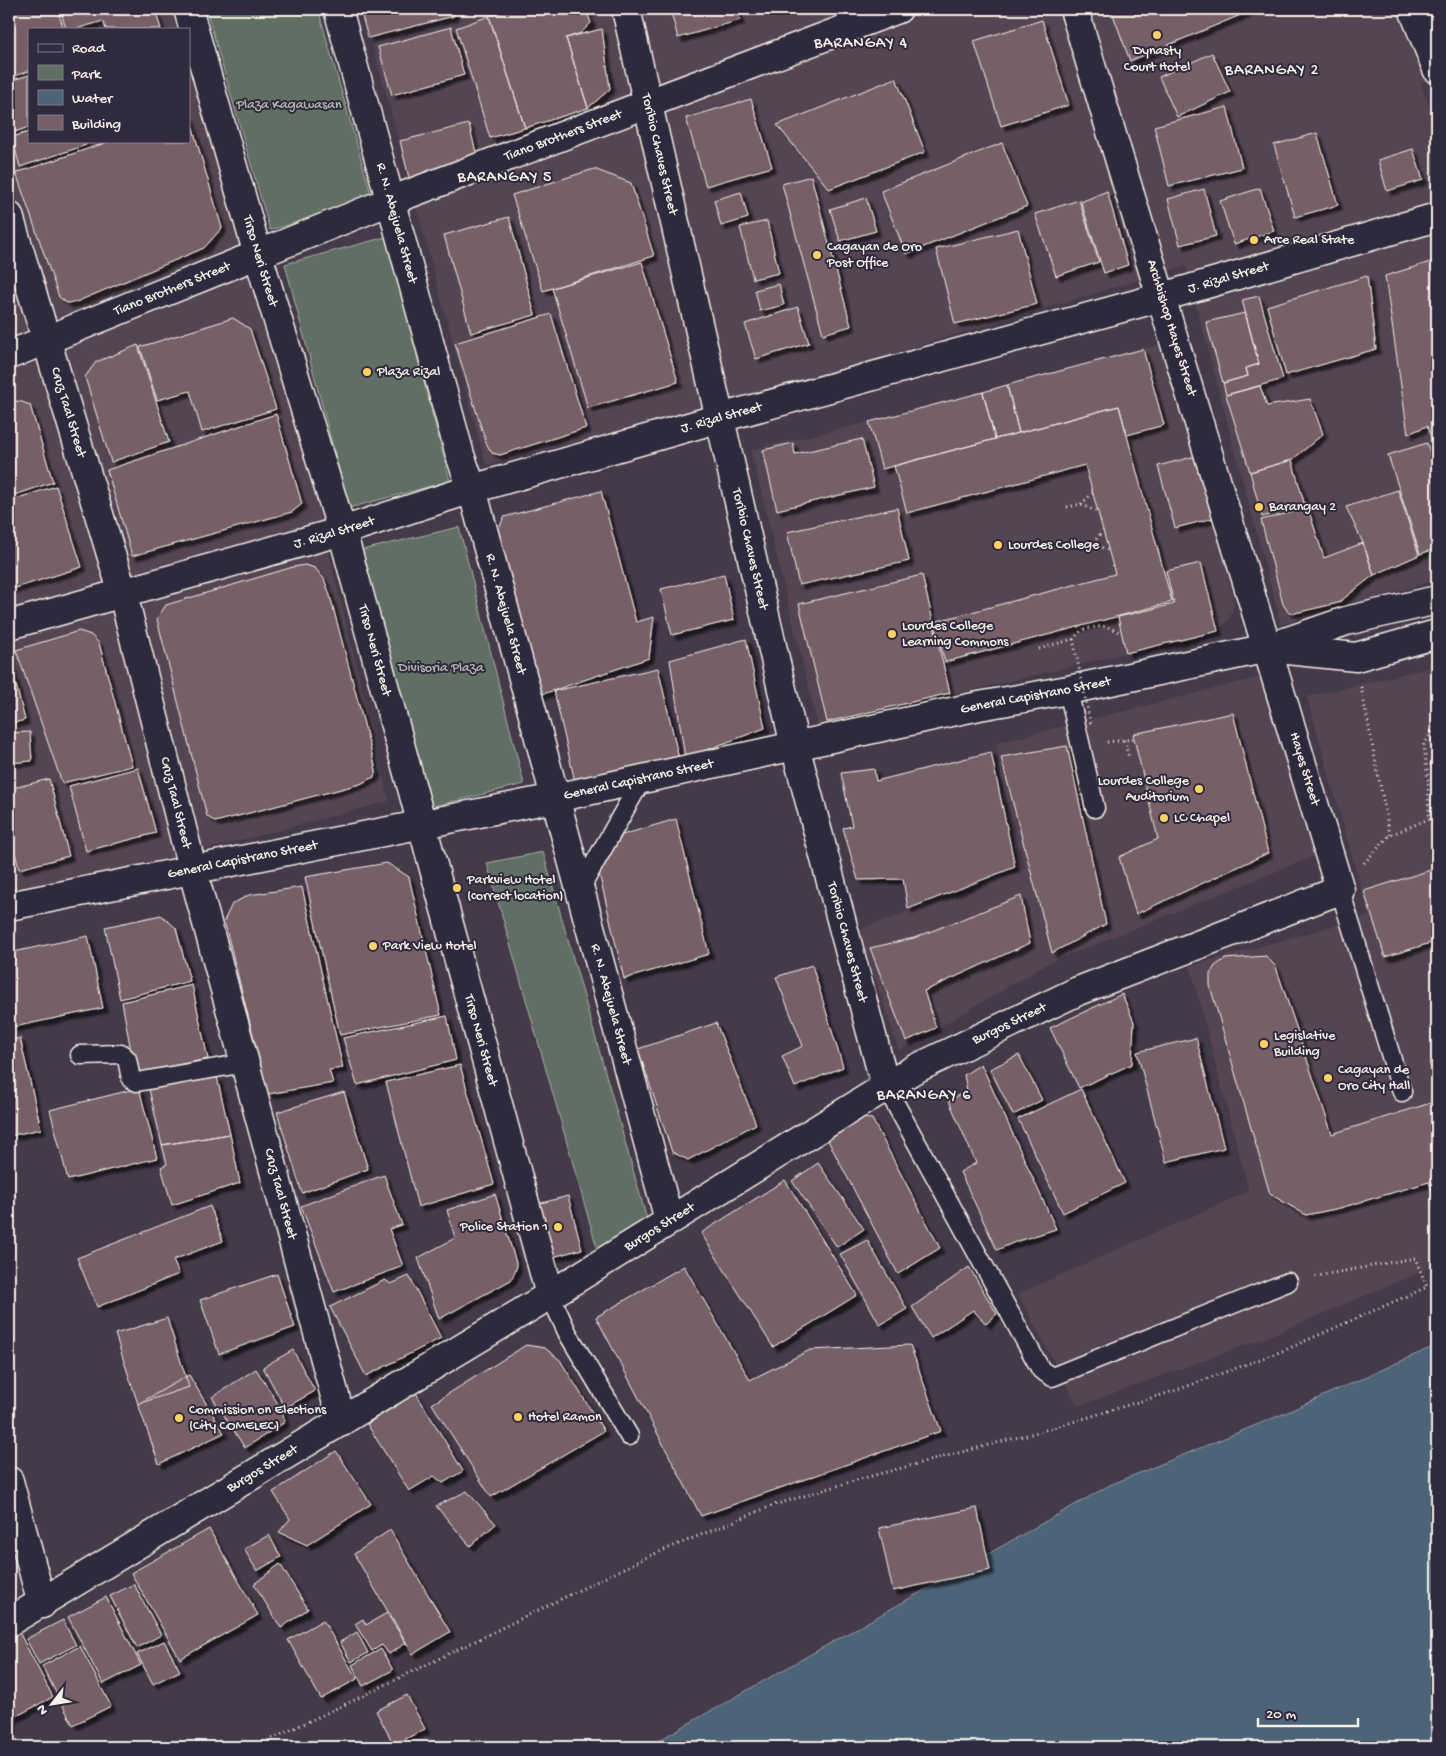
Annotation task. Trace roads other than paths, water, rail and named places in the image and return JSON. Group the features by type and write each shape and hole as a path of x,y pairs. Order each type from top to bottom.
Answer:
{"street":[{"name":"Tirso Neri Street","path":"188,9 258,255 342,531 550,1295"},
{"name":"R. N. Abejuela Street","path":"338,9 460,455 472,489 669,1220"},
{"name":"Toribio Chaves Street","path":"626,9 795,746 885,1085"},
{"name":"Tiano Brothers Street","path":"9,355 390,201 648,104 868,14 898,9"},
{"name":"Archbishop Hayes Street","path":"1074,9 1268,648"},
{"path":"1413,9 1437,68"},
{"name":"Cruz Taal Street","path":"9,216 123,594 192,868 342,1422"},
{"name":"J. Rizal Street","path":"9,625 342,531 472,489 720,418 1162,297 1437,217"},
{"name":"General Capistrano Street","path":"9,906 192,868 555,798 979,706 1068,690 1268,648 1346,621 1437,600"},
{"name":"General Capistrano Street","path":"1268,648 1356,656 1437,634"},
{"name":"Hayes Street","path":"1268,648 1340,890"},
{"name":"Burgos Street","path":"9,1622 42,1604 550,1295 885,1085 1078,991 1340,890"},
{"path":"9,1481 42,1604"}],"lane":[{"path":"1068,690 1095,808"},
{"path":"580,889 642,779"},
{"path":"1340,890 1402,1092"},
{"path":"80,1056 122,1054 127,1059 131,1079 137,1082 245,1062"},
{"path":"885,1085 1041,1370 1052,1377 1288,1282"},
{"path":"550,1295 568,1334 629,1436"}],"water":[{"path":"1437,1345 1437,1747 647,1747 1110,1485 1283,1414"}],"place":[{"name":"Dynasty Court Hotel","path":"1157,35"},
{"name":"Arce Real State","path":"1254,240"},
{"name":"Cagayan de Oro Post Office","path":"817,255"},
{"name":"Plaza Rizal","path":"367,372"},
{"name":"Barangay 2","path":"1259,507"},
{"name":"Lourdes College","path":"998,545"},
{"name":"Lourdes College Learning Commons","path":"892,634"},
{"name":"Lourdes College Auditorium","path":"1199,789"},
{"name":"LC Chapel","path":"1164,818"},
{"name":"Parkview Hotel (correct location)","path":"457,888"},
{"name":"Park View Hotel","path":"373,946"},
{"name":"Legislative Building","path":"1264,1044"},
{"name":"Cagayan de Oro City Hall","path":"1328,1078"},
{"name":"Police Station 1","path":"558,1227"},
{"name":"Hotel Ramon","path":"518,1417"},
{"name":"Commission on Elections (City COMELEC)","path":"179,1418"}],"district":[{"name":"BARANGAY 4","path":"861,44"},
{"name":"BARANGAY 2","path":"1272,71"},
{"name":"BARANGAY 5","path":"505,178"},
{"name":"BARANGAY 6","path":"924,1096"}],"park label":[{"name":"Plaza Kagawasan","path":"289,105"},
{"name":"Divisoria Plaza","path":"441,668"}]}
